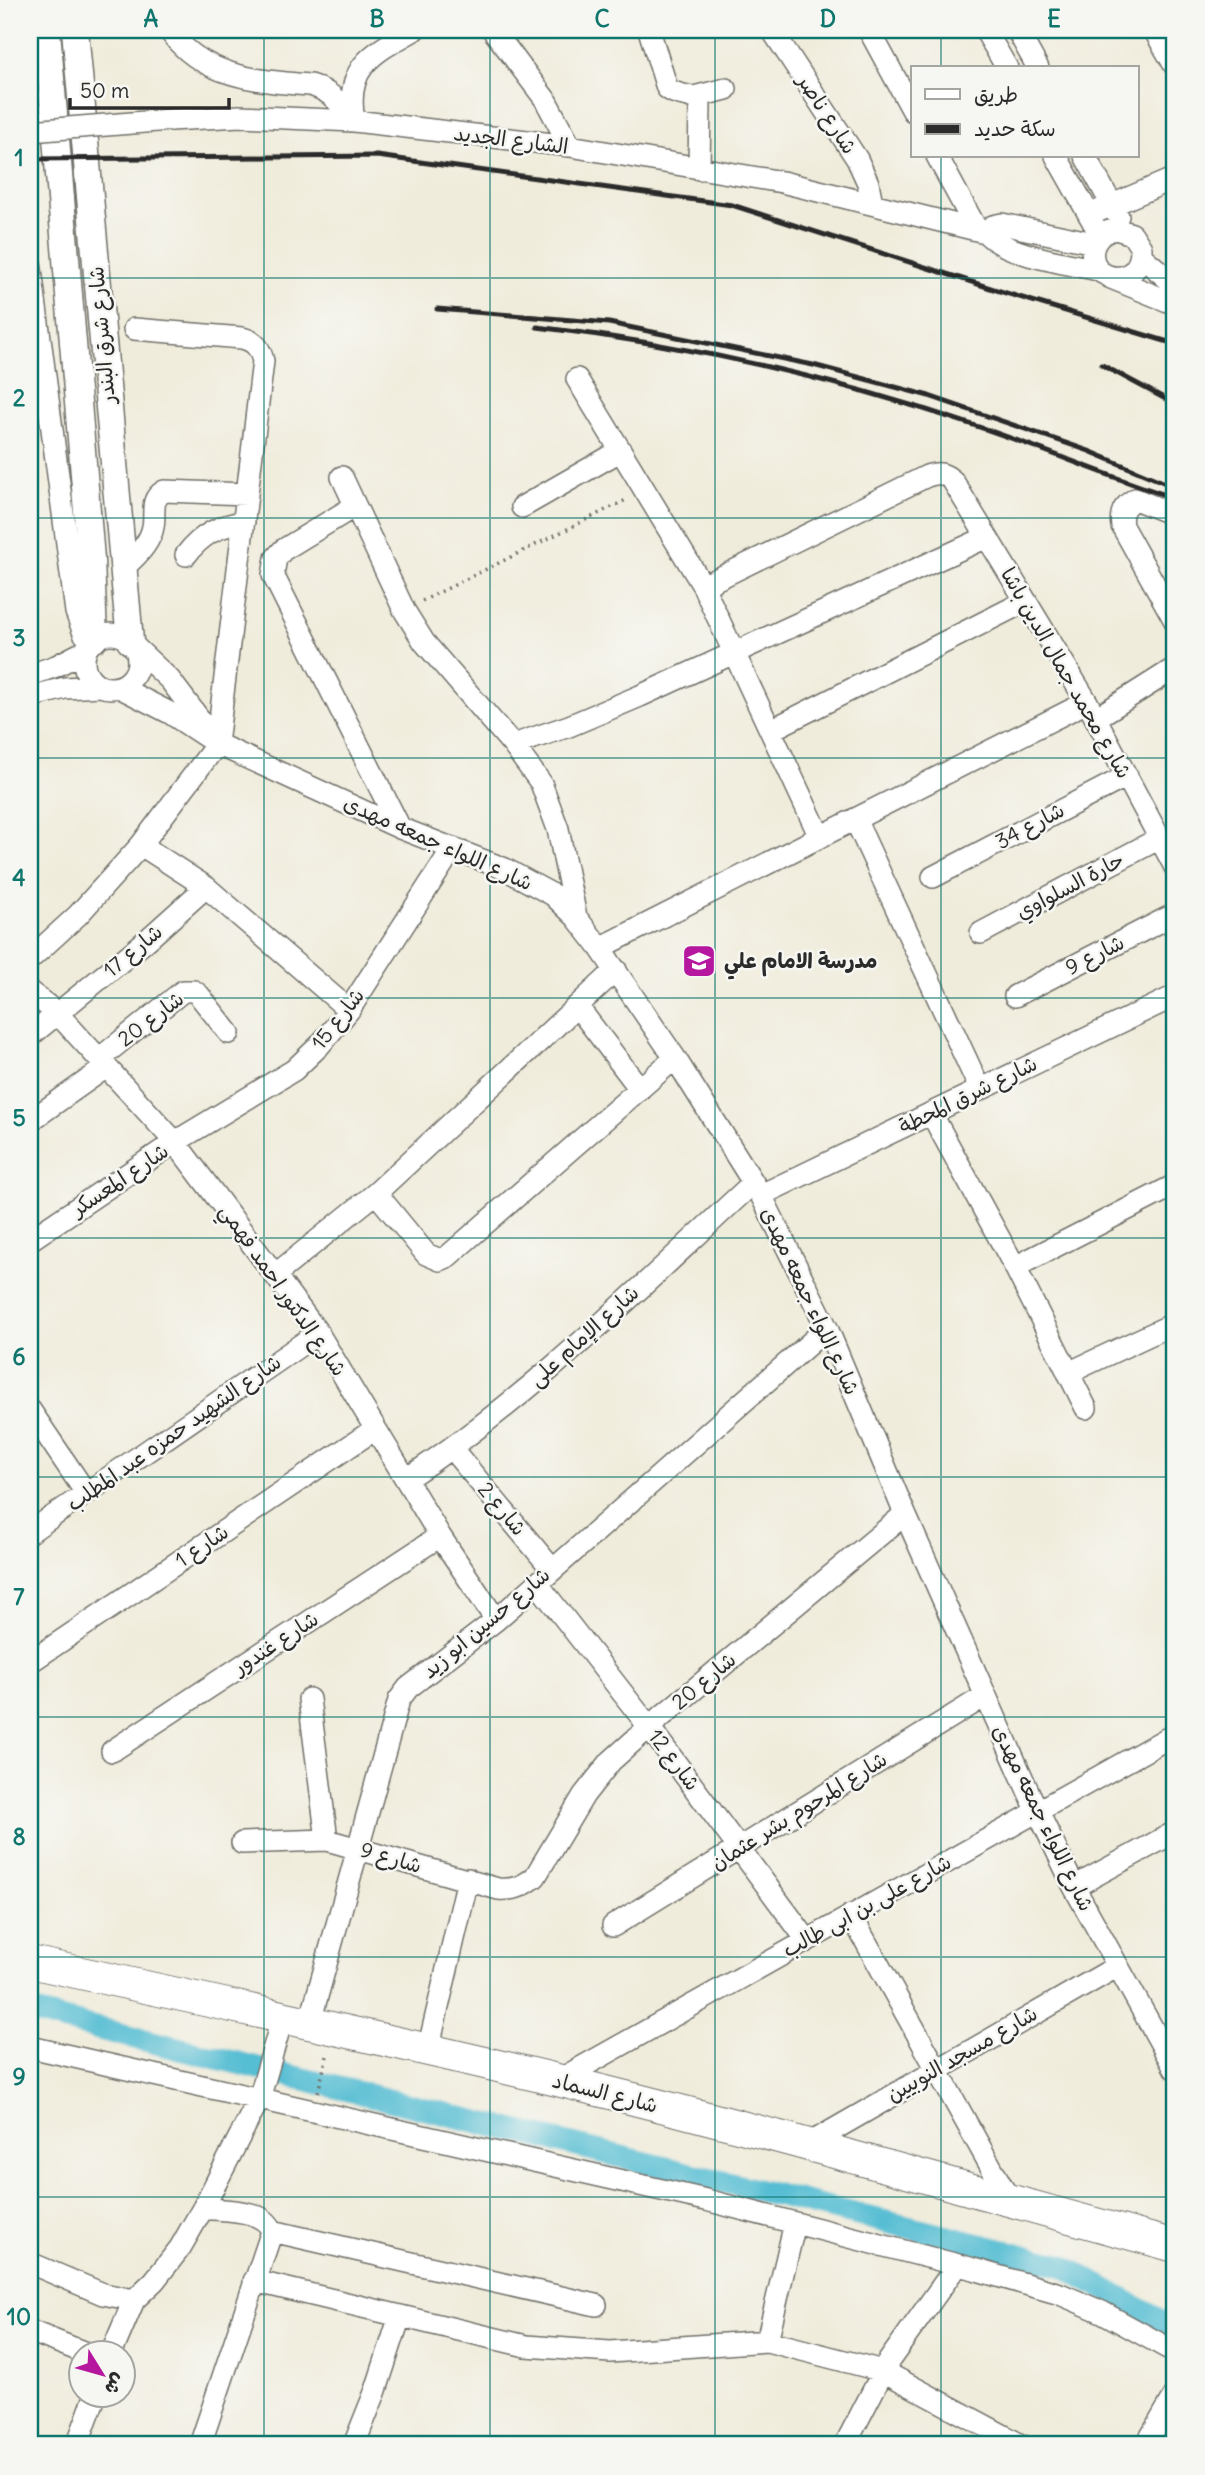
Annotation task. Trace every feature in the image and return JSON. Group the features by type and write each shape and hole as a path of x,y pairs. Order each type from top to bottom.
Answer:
{"highway":[{"name":"شارع السماد","path":"30,1962 289,2028 428,2050 559,2080 807,2144 1175,2246"}],"main road":[{"name":"شارع شرق البندر","path":"47,30 90,545 90,644"},
{"name":"شارع شرق البندر","path":"75,30 133,644"}],"street":[{"path":"169,30 186,50 219,70 238,77 321,88 339,102 352,121"},
{"path":"352,121 353,84 361,67 373,54 414,30"},
{"path":"493,30 545,99 570,146"},
{"path":"649,30 667,88 675,94 694,97 726,89"},
{"name":"شارع ناصر","path":"772,30 857,159 868,183 872,203"},
{"path":"869,30 911,107"},
{"path":"985,30 1006,66"},
{"path":"1017,30 1037,66"},
{"path":"1154,30 1175,66"},
{"path":"694,97 701,107 699,169"},
{"name":"الشارع الجديد","path":"30,131 240,116 352,121 570,146 782,182 981,231 1008,247 1105,274 1175,304"},
{"path":"938,158 981,231"},
{"path":"1057,158 1089,215 1097,239 1092,257 1105,274 1121,278 1131,274 1138,266 1141,256 1138,240 1125,230 1086,158"},
{"path":"1089,215 1175,178"},
{"name":"الشارع الجديد","path":"981,231 1002,224 1097,239"},
{"path":"1097,239 1108,231 1125,230"},
{"path":"1141,256 1175,285"},
{"path":"30,262 76,612 90,644 84,662 92,681 110,687"},
{"path":"30,958 78,915 141,845 217,744 263,361 259,348 242,338 134,329"},
{"path":"577,379 703,586 820,837"},
{"path":"522,507 620,451"},
{"name":"شارع محمد جمال الدين باشا","path":"703,586 928,476 941,473 953,481 1092,710 1175,867"},
{"path":"342,477 404,610 424,642 513,745 541,783 558,829 576,917"},
{"path":"124,567 148,538 153,526 154,503 164,491 247,494"},
{"path":"1175,514 1135,499 1126,504 1121,515 1122,526 1175,621"},
{"path":"355,506 283,550 276,558 273,575 400,828"},
{"path":"186,555 206,534 231,523 244,522"},
{"path":"513,745 569,726 640,696 987,537"},
{"path":"771,730 1026,601"},
{"path":"30,675 56,666 103,635 122,635 185,698 217,744"},
{"path":"30,696 65,688 110,687 135,676 139,657 133,644"},
{"path":"600,948 855,819 1092,710 1175,668"},
{"name":"شارع اللواء جمعه مهدى","path":"110,687 170,713 217,744 400,828 505,869 553,895 576,917 600,948 675,1058 757,1189 827,1328 905,1514 1037,1810 1074,1887 1175,2069"},
{"name":"شارع 34","path":"933,877 1127,776"},
{"path":"855,819 981,1089"},
{"name":"حارة السلواوي","path":"981,933 1160,838"},
{"path":"141,845 206,887 349,1010"},
{"name":"شارع 15","path":"175,1142 294,1070 319,1046 349,1010 453,848"},
{"name":"شارع 17","path":"30,1036 147,940 206,887"},
{"name":"شارع 9","path":"1015,996 1175,914"},
{"path":"275,1275 376,1193 616,970"},
{"name":"شارع 20","path":"102,1063 183,991 194,991 199,995 229,1033"},
{"name":"شارع الدكتور احمد فهمي","path":"30,992 57,1013 175,1142 275,1275 318,1333 440,1536 496,1620"},
{"name":"شارع شرق المحطة","path":"757,1189 931,1113 1175,996"},
{"path":"578,1006 640,1089"},
{"path":"376,1193 426,1254 440,1260 456,1250 675,1058"},
{"path":"30,1121 102,1063"},
{"path":"931,1113 1086,1408"},
{"name":"شارع المعسكر","path":"30,1240 175,1142"},
{"path":"1014,1267 1175,1185"},
{"name":"شارع الإمام على","path":"406,1479 452,1449 757,1189"},
{"path":"1068,1373 1175,1323"},
{"name":"شارع حسين ابو زيد","path":"134,2300 154,2281 180,2248 203,2208 289,2028 359,1848 399,1700 408,1688 496,1620 827,1328"},
{"name":"شارع الشهيد حمزه عبد المطلب","path":"30,1532 318,1333"},
{"path":"30,1410 86,1493"},
{"name":"شارع 1","path":"30,1662 375,1429"},
{"name":"شارع 2","path":"452,1449 545,1576"},
{"name":"شارع 20","path":"535,1877 584,1795 611,1761 905,1514"},
{"name":"شارع غندور","path":"112,1751 440,1536"},
{"name":"شارع 12","path":"545,1576 649,1727 807,1940"},
{"name":"شارع المرحوم بشر عثمان","path":"613,1926 985,1696"},
{"path":"309,1699 327,1840"},
{"name":"شارع على بن ابى طالب","path":"559,2080 1175,1734"},
{"path":"1074,1887 1175,1832"},
{"name":"شارع 9","path":"242,1843 327,1840 498,1889 514,1890 535,1877"},
{"path":"428,2050 468,1879"},
{"path":"851,1915 1010,2201"},
{"name":"شارع مسجد النوبيين","path":"807,2144 1118,1966"},
{"path":"30,2047 262,2089 957,2265 1060,2294 1102,2312 1175,2352"},
{"path":"200,2445 272,2231 270,2225 260,2216 203,2208"},
{"path":"767,2341 795,2222"},
{"path":"272,2231 596,2305"},
{"path":"30,2263 103,2294 134,2300 118,2338"},
{"path":"845,2445 883,2371 957,2265"},
{"path":"254,2281 526,2346 560,2350 610,2353 767,2341 883,2371 1008,2442"},
{"path":"354,2445 376,2390 400,2316"},
{"path":"30,2331 66,2346"},
{"path":"1146,2445 1175,2395"},
{"path":"78,2445 91,2408"}],"path":[{"path":"404,610 645,491"},
{"path":"316,2102 327,2056"},
{"path":"302,2445 315,2442 329,2445"}],"waterway":[{"path":"30,2012 1062,2265 1175,2329"}],"railway":[{"path":"30,159 377,156 732,205 1175,344"},
{"path":"437,309 609,323 813,365 929,396 1089,451 1175,487"},
{"path":"537,327 704,353 814,378 976,426 1175,498"},
{"path":"1102,365 1175,404"}],"place":[{"name":"مدرسة الامام علي","path":"699,961"}]}
